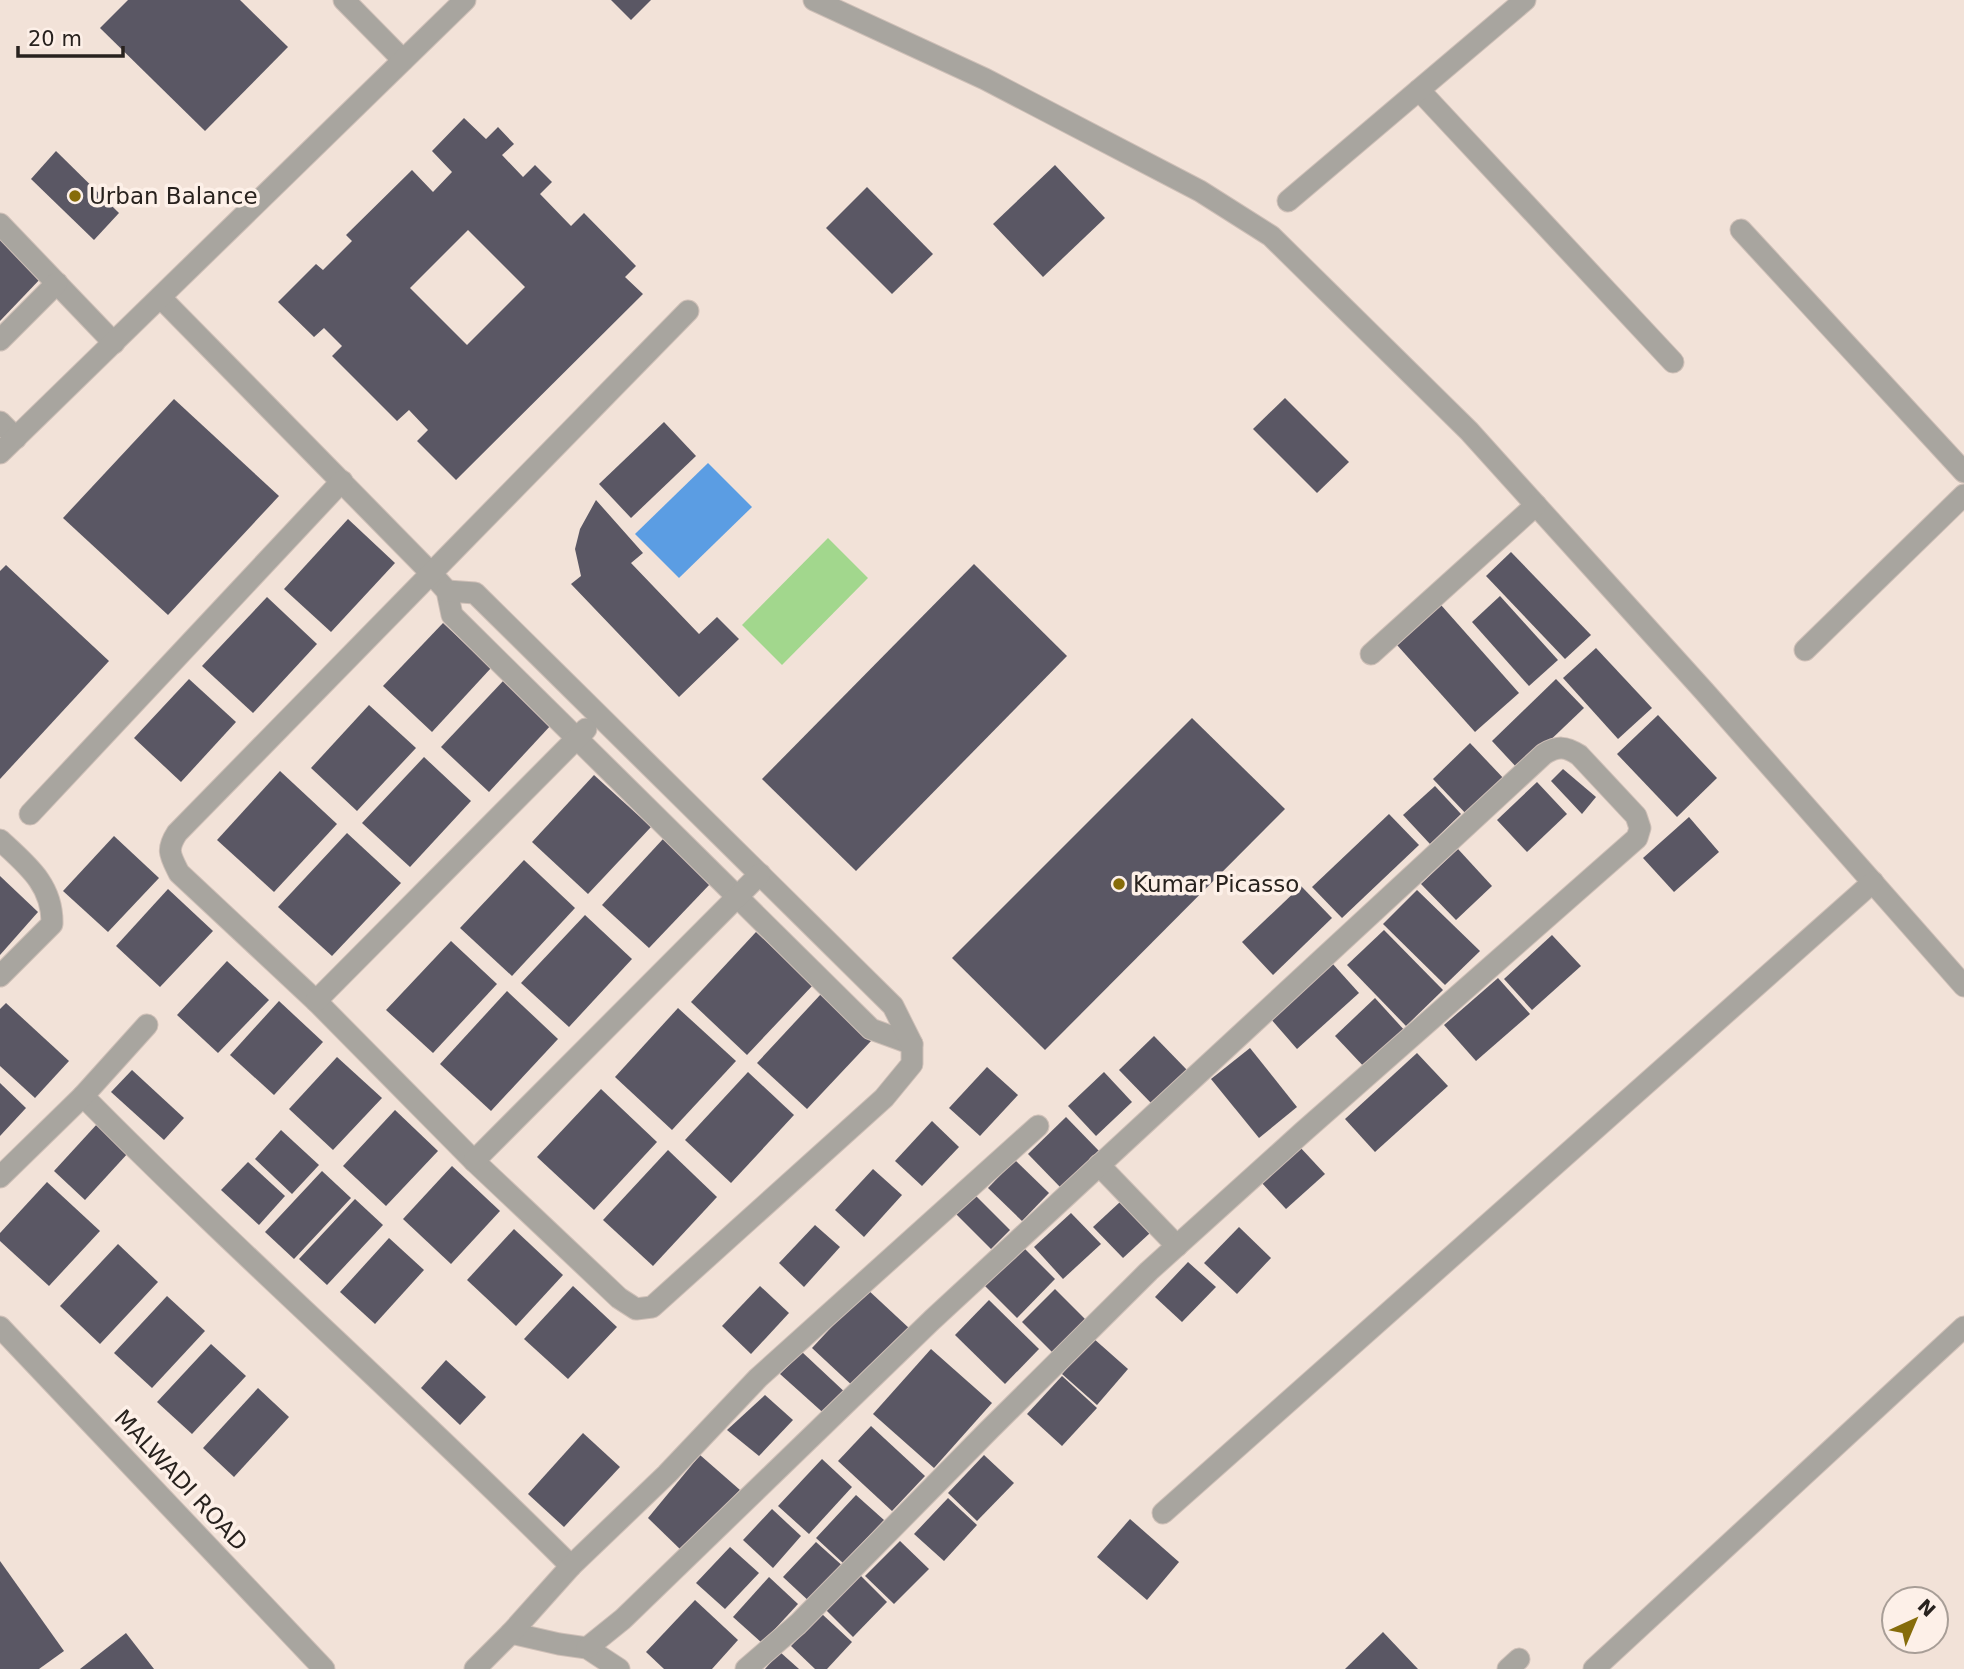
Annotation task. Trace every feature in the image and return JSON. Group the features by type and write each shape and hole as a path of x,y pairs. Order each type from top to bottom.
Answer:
{"street":[{"path":"344,0 403,60"},
{"path":"0,453 465,0"},
{"path":"814,0 985,79 1200,191 1271,236 1469,430 1964,986"},
{"path":"1288,201 1525,0"},
{"path":"1419,90 1673,362"},
{"path":"0,224 114,343"},
{"path":"1741,230 1964,472"},
{"path":"0,340 57,283"},
{"path":"161,298 430,572 447,591 452,615 871,1029 912,1044"},
{"path":"447,591 475,593 893,1006 912,1044 912,1063 884,1098 652,1307 636,1309 619,1298 474,1161 316,1002 179,873 171,857 170,845 177,833 430,572 688,311"},
{"path":"0,422 16,438"},
{"path":"30,814 342,481"},
{"path":"1805,650 1964,495"},
{"path":"1371,654 1536,505"},
{"path":"316,1002 599,716"},
{"path":"587,1648 623,1619 932,1320 1544,754 1556,747 1568,747 1578,755 1636,816 1640,828 1637,838 1177,1246 989,1430 798,1625 746,1669"},
{"path":"0,840 45,886 52,909 52,924 0,976"},
{"path":"474,1161 760,874"},
{"path":"1163,1513 1873,882"},
{"path":"0,1177 83,1096 147,1025"},
{"path":"83,1096 167,1181 469,1464 570,1566"},
{"path":"475,1669 512,1633 570,1566 667,1474 758,1378 1038,1126"},
{"path":"1099,1165 1177,1246"},
{"path":"1598,1668 1964,1327"},
{"name":"MALWADI ROAD","path":"0,1328 324,1669"},
{"path":"512,1633 587,1648 619,1669"}],"green space":[{"path":"828,538 868,578 782,665 742,625"}],"water":[{"path":"708,463 752,507 679,578 635,534"}],"building":[{"path":"128,0 240,0 288,47 205,131 100,28"},
{"path":"611,0 651,0 631,20"},
{"path":"464,118 486,139 498,127 514,144 502,155 523,177 535,165 552,182 540,194 571,226 584,213 636,266 625,277 643,294 456,480 417,441 428,430 409,410 397,421 332,356 342,346 324,328 314,337 278,302 316,264 323,270 352,241 346,235 412,170 433,192 452,172 432,151","holes":["468,230 525,287 467,345 410,288"]},
{"name":"Urban Balance","path":"56,151 119,213 94,240 31,179"},
{"path":"1055,165 1105,218 1043,277 993,224"},
{"path":"867,187 933,254 892,294 826,228"},
{"path":"0,234 43,276 0,321"},
{"path":"1285,398 1349,462 1317,493 1253,429"},
{"path":"174,399 279,496 168,615 63,518"},
{"path":"664,422 696,456 631,518 599,484"},
{"path":"596,500 643,553 631,563 699,634 717,617 739,639 679,697 571,584 581,576 575,549 580,529"},
{"path":"348,519 395,563 331,632 284,589"},
{"path":"1511,552 1591,635 1565,659 1486,576"},
{"path":"974,564 1067,656 856,871 762,779"},
{"path":"6,565 109,661 0,779 0,571"},
{"path":"1500,596 1558,660 1529,686 1472,622"},
{"path":"267,597 317,644 253,713 202,666"},
{"path":"1441,605 1519,693 1475,732 1397,645"},
{"path":"443,623 491,668 432,732 383,686"},
{"path":"1596,648 1652,708 1618,739 1563,678"},
{"path":"189,679 236,722 181,782 134,738"},
{"path":"1556,679 1584,708 1519,770 1492,741"},
{"path":"504,680 552,724 489,792 441,747"},
{"path":"369,705 416,748 357,811 311,768"},
{"path":"1658,715 1717,778 1677,817 1617,754"},
{"name":"Kumar Picasso","path":"1192,718 1285,809 1045,1050 952,958"},
{"path":"1470,743 1506,781 1469,817 1433,779"},
{"path":"424,757 471,801 410,867 362,823"},
{"path":"1563,769 1596,797 1582,814 1551,781"},
{"path":"280,771 337,824 274,892 217,840"},
{"path":"594,775 651,827 588,894 532,842"},
{"path":"1537,782 1567,814 1527,852 1497,820"},
{"path":"1435,786 1461,814 1430,844 1403,815"},
{"path":"1389,814 1419,845 1342,918 1312,887"},
{"path":"1689,817 1719,852 1674,892 1643,858"},
{"path":"347,833 401,883 332,956 278,907"},
{"path":"114,836 159,878 108,932 63,891"},
{"path":"663,839 711,883 649,948 602,905"},
{"path":"1458,849 1492,886 1456,920 1421,884"},
{"path":"524,860 575,908 512,976 460,928"},
{"path":"0,876 38,912 0,955"},
{"path":"1301,886 1332,918 1273,975 1242,942"},
{"path":"168,889 213,931 160,987 116,946"},
{"path":"1417,890 1480,951 1445,985 1383,924"},
{"path":"585,915 632,959 569,1027 521,983"},
{"path":"1384,930 1443,990 1406,1026 1347,965"},
{"path":"756,932 813,985 747,1055 691,1002"},
{"path":"1552,935 1581,966 1532,1010 1504,979"},
{"path":"451,941 497,984 433,1053 386,1010"},
{"path":"227,961 269,1000 218,1053 177,1015"},
{"path":"1332,963 1359,993 1297,1049 1270,1018"},
{"path":"1498,978 1530,1014 1476,1061 1444,1025"},
{"path":"507,991 558,1039 491,1111 440,1064"},
{"path":"821,994 871,1041 807,1109 757,1063"},
{"path":"1375,998 1406,1032 1367,1070 1335,1036"},
{"path":"279,1001 323,1042 274,1095 230,1055"},
{"path":"6,1003 69,1061 35,1098 0,1066 0,1009"},
{"path":"678,1008 736,1061 672,1130 615,1077"},
{"path":"1154,1036 1187,1070 1152,1104 1119,1070"},
{"path":"1250,1048 1297,1107 1259,1138 1211,1079"},
{"path":"1417,1053 1448,1086 1375,1152 1345,1119"},
{"path":"337,1057 382,1098 333,1150 289,1109"},
{"path":"987,1067 1018,1095 980,1136 949,1108"},
{"path":"132,1070 184,1118 164,1140 111,1092"},
{"path":"748,1072 794,1115 731,1183 685,1140"},
{"path":"1104,1072 1132,1102 1096,1136 1068,1106"},
{"path":"0,1083 26,1108 0,1136"},
{"path":"601,1089 657,1142 594,1210 537,1157"},
{"path":"395,1110 438,1151 386,1206 343,1166"},
{"path":"1066,1117 1100,1152 1062,1189 1028,1154"},
{"path":"932,1121 959,1147 922,1186 895,1161"},
{"path":"98,1123 129,1152 85,1200 54,1171"},
{"path":"281,1130 319,1165 292,1194 255,1159"},
{"path":"1299,1146 1325,1174 1286,1209 1261,1182"},
{"path":"668,1150 717,1197 653,1266 603,1220"},
{"path":"1015,1160 1049,1193 1022,1221 988,1188"},
{"path":"248,1162 285,1196 259,1225 221,1190"},
{"path":"452,1166 500,1211 451,1264 403,1219"},
{"path":"873,1169 902,1195 864,1237 835,1210"},
{"path":"322,1171 351,1198 294,1259 265,1232"},
{"path":"47,1182 100,1231 49,1286 0,1241 0,1233"},
{"path":"975,1195 1010,1230 991,1249 956,1214"},
{"path":"355,1199 383,1225 327,1285 299,1259"},
{"path":"1120,1202 1150,1233 1123,1258 1093,1227"},
{"path":"1071,1213 1101,1244 1063,1279 1034,1247"},
{"path":"815,1225 840,1247 804,1287 779,1263"},
{"path":"1239,1227 1271,1258 1237,1294 1204,1263"},
{"path":"514,1229 563,1275 516,1326 467,1280"},
{"path":"389,1238 424,1270 375,1324 340,1292"},
{"path":"118,1244 158,1282 100,1344 60,1306"},
{"path":"1023,1247 1055,1279 1017,1318 985,1286"},
{"path":"1188,1262 1216,1287 1182,1322 1155,1297"},
{"path":"573,1286 617,1327 568,1379 524,1339"},
{"path":"760,1286 789,1313 751,1354 722,1326"},
{"path":"867,1289 910,1329 855,1388 812,1348"},
{"path":"1055,1289 1086,1320 1053,1353 1022,1322"},
{"path":"167,1296 205,1331 152,1388 114,1353"},
{"path":"989,1300 1039,1349 1005,1384 955,1335"},
{"path":"1093,1338 1128,1369 1097,1405 1062,1374"},
{"path":"211,1344 246,1376 192,1434 157,1402"},
{"path":"931,1349 992,1403 934,1468 873,1414"},
{"path":"802,1352 849,1396 829,1418 780,1374"},
{"path":"446,1360 486,1397 460,1425 421,1388"},
{"path":"1062,1376 1097,1408 1062,1446 1027,1414"},
{"path":"258,1388 289,1417 234,1477 203,1448"},
{"path":"765,1395 793,1420 759,1456 727,1430"},
{"path":"871,1426 925,1476 892,1511 838,1461"},
{"path":"583,1433 620,1467 564,1527 528,1494"},
{"path":"700,1455 740,1490 683,1552 648,1518"},
{"path":"984,1455 1014,1483 977,1521 948,1493"},
{"path":"822,1459 852,1487 809,1534 778,1506"},
{"path":"856,1495 884,1520 843,1563 816,1538"},
{"path":"948,1498 977,1525 944,1561 914,1534"},
{"path":"772,1509 801,1536 773,1568 743,1540"},
{"path":"1130,1519 1179,1562 1147,1600 1097,1557"},
{"path":"900,1541 929,1569 894,1604 865,1576"},
{"path":"816,1542 845,1568 811,1603 783,1577"},
{"path":"730,1547 759,1573 725,1609 696,1583"},
{"path":"0,1561 64,1651 39,1669 0,1669"},
{"path":"858,1573 887,1602 853,1637 824,1608"},
{"path":"769,1577 798,1604 762,1643 733,1617"},
{"path":"695,1600 738,1640 712,1669 664,1669 646,1652"},
{"path":"822,1614 852,1642 827,1669 815,1669 791,1646"},
{"path":"1383,1632 1418,1669 1345,1669"},
{"path":"126,1633 154,1669 80,1669"},
{"path":"780,1652 799,1669 765,1669"}],"place":[{"name":"Urban Balance","path":"75,196"},
{"name":"Kumar Picasso","path":"1119,884"}]}
